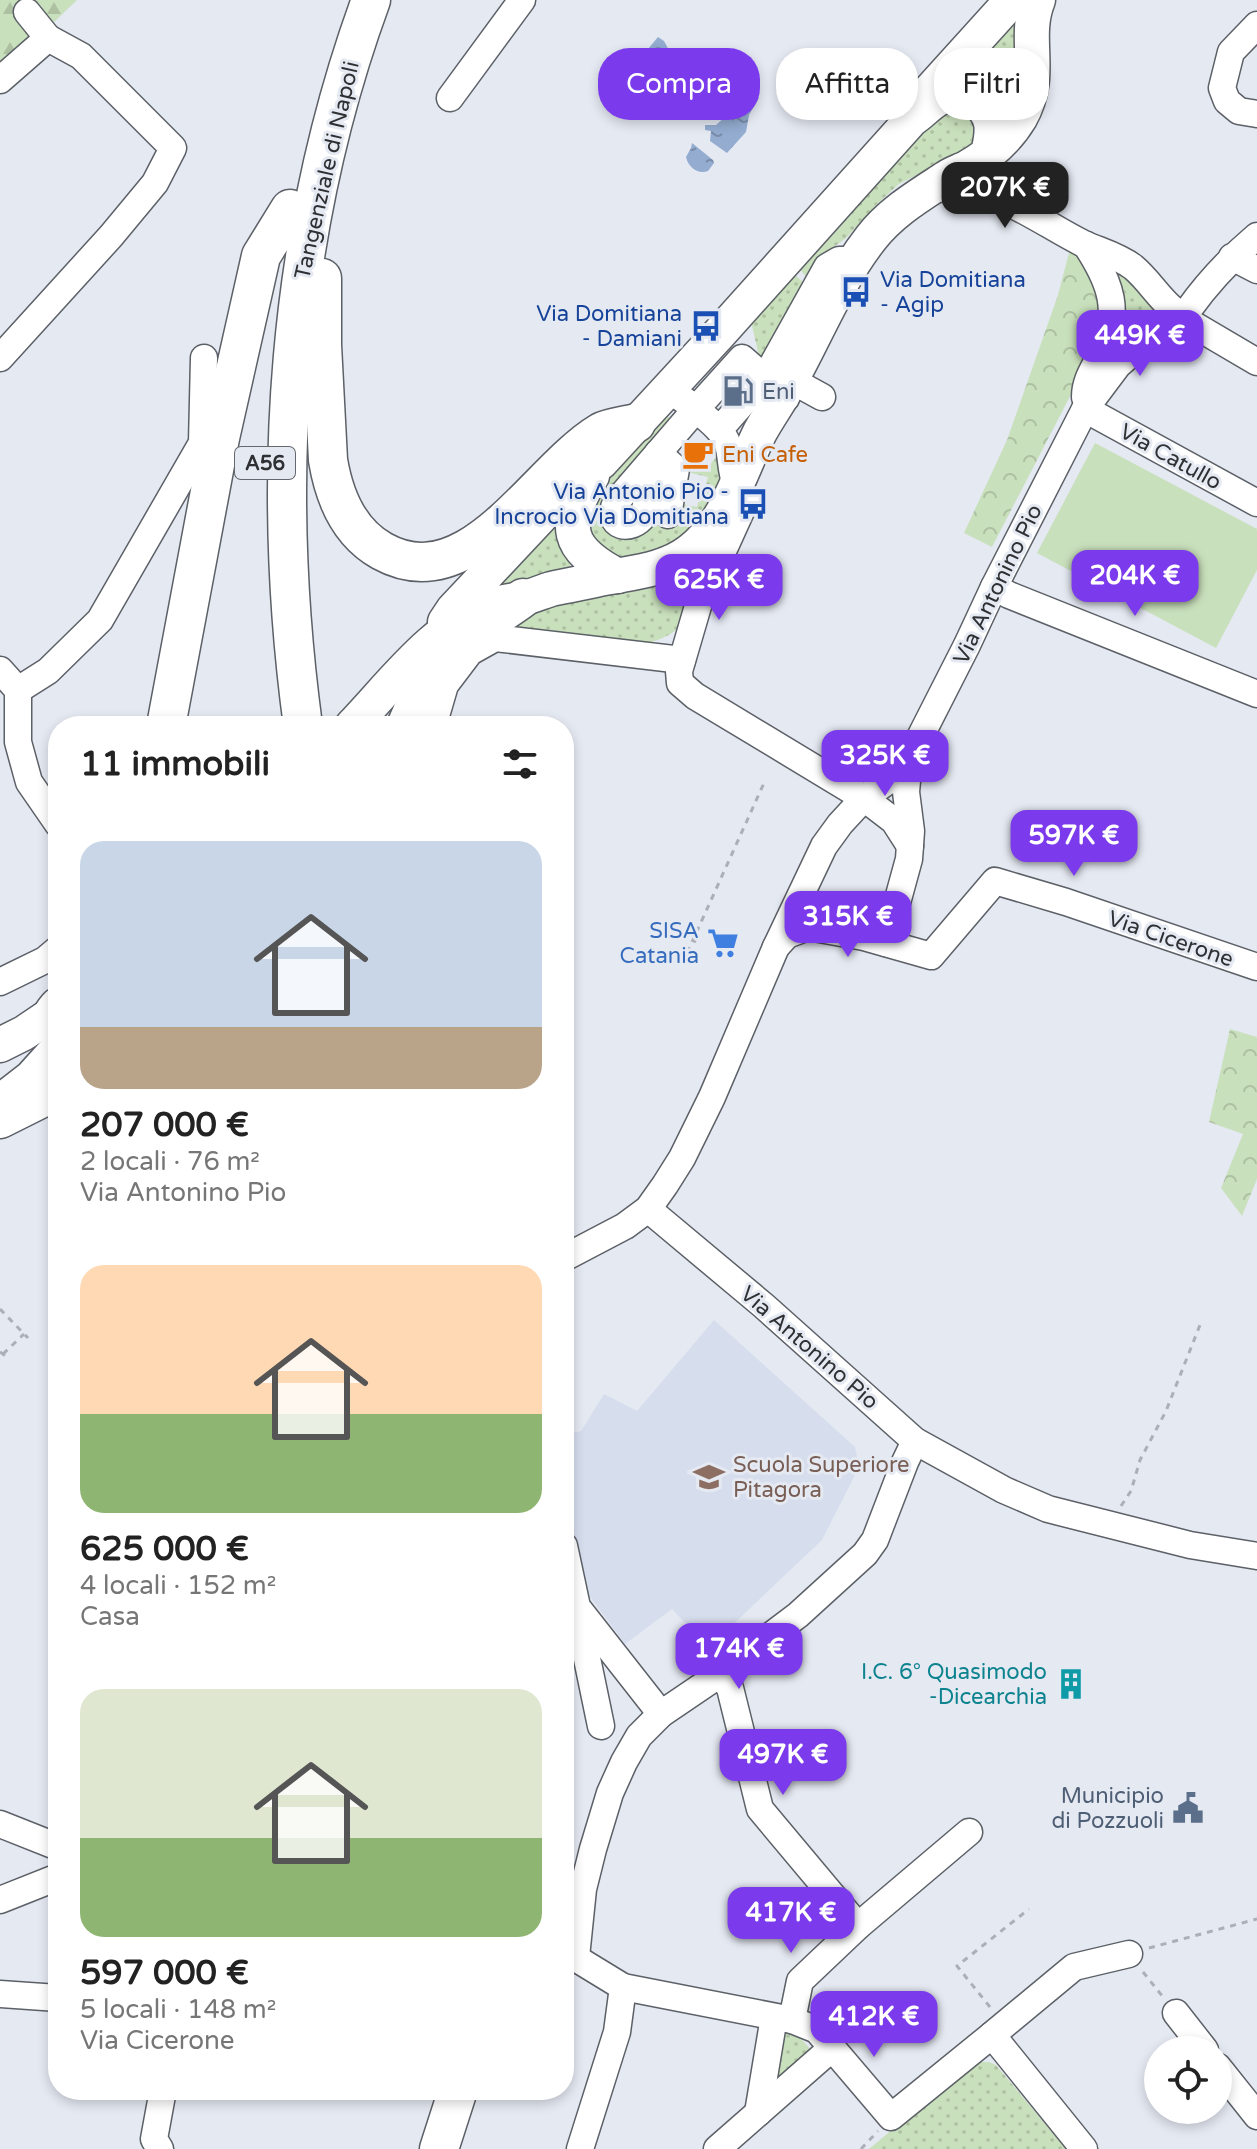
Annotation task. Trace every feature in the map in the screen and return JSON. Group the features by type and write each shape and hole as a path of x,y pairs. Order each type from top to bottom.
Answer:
{"highway":[{"name":"Tangenziale di Napoli","path":"291,716 291,609 286,515 288,413 303,203 320,85 347,0"},
{"name":"Tangenziale di Napoli","path":"303,203 371,0"},
{"path":"168,716 220,438 261,256 303,203 325,230 322,329 331,477 340,504 367,542 390,555 413,562 447,558 489,534 603,431 636,423"},
{"path":"411,716 429,680 446,657 472,633 523,598"},
{"path":"0,1119 48,1095"},
{"path":"439,2149 455,2100"},
{"path":"466,2149 482,2100"}],"main road":[{"path":"918,103 1012,0"},
{"path":"437,637 497,603 567,585 664,566 691,551 703,540 736,484 761,431 778,379 871,238 911,201 988,154 1014,127 1028,103 1034,74 1033,18 1038,0"},
{"path":"918,115 937,98 950,94 967,96 983,106 991,122 988,154"},
{"path":"618,576 587,557 579,548 575,536 575,510 601,462 911,120"},
{"path":"362,716 437,637 463,598 575,480 601,462"},
{"path":"2,1042 48,1023"},
{"path":"0,1102 31,1078 48,1039"}],"street":[{"path":"450,98 522,0"},
{"path":"0,358 155,183 173,148 81,56 48,38 27,12"},
{"path":"0,80 48,38"},
{"path":"1255,41 1231,52 1222,88 1227,101 1239,111 1257,114"},
{"path":"933,188 973,191 997,198 1131,265 1167,305 1257,362"},
{"name":"Via Antonino Pio","path":"1257,236 1232,257 1183,317 1143,343 1118,365 1085,409 909,759 885,783 864,798 824,846 792,905 712,1097 682,1158 648,1209 764,1306 915,1441 1004,1490 1048,1509 1190,1545 1257,1555"},
{"name":"Via Antonino Pio","path":"1085,409 1085,385 1110,333 1113,309 1104,274 1086,245"},
{"path":"1232,257 1257,270"},
{"path":"734,317 742,358 778,379 822,397"},
{"path":"18,690 48,671 100,620 202,443 204,358"},
{"path":"668,515 676,469 651,462 742,358"},
{"path":"719,430 778,379"},
{"path":"778,379 773,439 698,606 682,660 680,683 686,690 864,798 894,821 910,846"},
{"path":"669,389 719,430 728,444 731,472 736,484"},
{"name":"Via Catullo","path":"1085,409 1257,503"},
{"path":"994,587 1257,694"},
{"path":"436,716 445,685 470,652 495,638 682,660"},
{"path":"0,670 18,690 18,742 29,782 48,810"},
{"name":"Via Antonino Pio","path":"886,943 909,859 911,831 906,792 909,759"},
{"path":"840,824 872,820 891,829 910,846"},
{"name":"Via Cicerone","path":"886,943 931,956 995,881 1257,967"},
{"path":"792,905 800,907 803,916 821,928"},
{"path":"776,947 787,935 808,927 886,943"},
{"path":"0,982 48,957"},
{"path":"574,1253 625,1226 648,1209"},
{"path":"574,1934 593,1849 610,1793 639,1736 661,1714 798,1615 865,1554 875,1540 915,1441"},
{"path":"574,1593 601,1726"},
{"path":"577,1607 661,1714"},
{"path":"720,1674 730,1688 760,1809 858,1926"},
{"path":"0,1824 48,1843"},
{"path":"758,2113 783,2018 800,1981 858,1926 969,1832"},
{"path":"0,1900 48,1881"},
{"path":"574,1956 623,1987 783,2018 817,2030 891,2117 1074,1967 1129,1954"},
{"path":"580,2149 617,2032 623,1987"},
{"path":"0,1994 48,1997"},
{"path":"1176,2013 1194,2036"},
{"path":"998,2030 1084,2149"},
{"path":"717,2149 832,2048"},
{"path":"1232,2085 1257,2116"},
{"path":"160,2149 154,2139 161,2100"}],"path":[{"path":"683,964 764,783"},
{"path":"0,1309 26,1336 3,1355"},
{"path":"1107,1525 1131,1491 1140,1460 1166,1411 1200,1325"},
{"path":"998,2030 957,1966 1029,1909"},
{"path":"1176,2013 1129,1954 1257,1919"}],"shaded area":[{"name":"Scuola Superiore Pitagora","path":"714,1320 855,1447 859,1467 822,1540 708,1648 672,1609 625,1644 582,1586 574,1542 574,1433 581,1431 604,1394 637,1411"}],"green space":[{"path":"0,0 77,0 0,71"},
{"path":"1018,15 1021,48 987,48"},
{"path":"934,116 934,120 974,120 978,139 970,148 899,184 846,238 827,252 808,278 798,268"},
{"path":"1070,249 1093,272 1104,309 1095,348 992,547 964,533 1007,440 1058,295"},
{"path":"1112,266 1129,276 1157,311 1116,348"},
{"path":"793,273 805,284 760,361 751,321"},
{"path":"665,414 674,422 607,519 683,504 697,507 708,477 691,473 693,461 705,471 716,457 708,451 715,443 722,475 720,489 710,490 707,496 714,500 678,543 621,562 587,534 598,488"},
{"path":"1095,443 1257,529 1257,570 1216,648 1037,553"},
{"path":"555,518 572,563 567,570 503,592 488,585"},
{"path":"691,568 696,574 697,591 684,621 668,635 654,641 636,646 509,631 529,611"},
{"path":"1230,1029 1257,1037 1257,1179 1242,1216 1221,1188 1243,1134 1209,1122"},
{"path":"781,2030 799,2037 815,2054 768,2096"},
{"path":"979,2062 996,2065 1066,2149 869,2149 964,2070"}],"water":[{"path":"658,37 668,48 649,48"},
{"path":"722,120 748,120 746,132 727,153 710,141 711,131 705,130 705,125 716,125"},
{"path":"692,143 713,160 708,171 697,171 689,164 686,157"}],"place":[{"name":"Via Domitiana - Agip","path":"856,292"},
{"name":"Via Domitiana - Damiani","path":"706,326"},
{"name":"Eni","path":"738,391"},
{"name":"Eni Cafe","path":"698,454"},
{"name":"Via Antonio Pio - Incrocio Via Domitiana","path":"753,504"},
{"name":"SISA Catania","path":"723,943"},
{"name":"Scuola Superiore Pitagora","path":"709,1477"},
{"name":"I.C. 6° Quasimodo -Dicearchia","path":"1071,1684"},
{"name":"Municipio di Pozzuoli","path":"1188,1808"}]}
